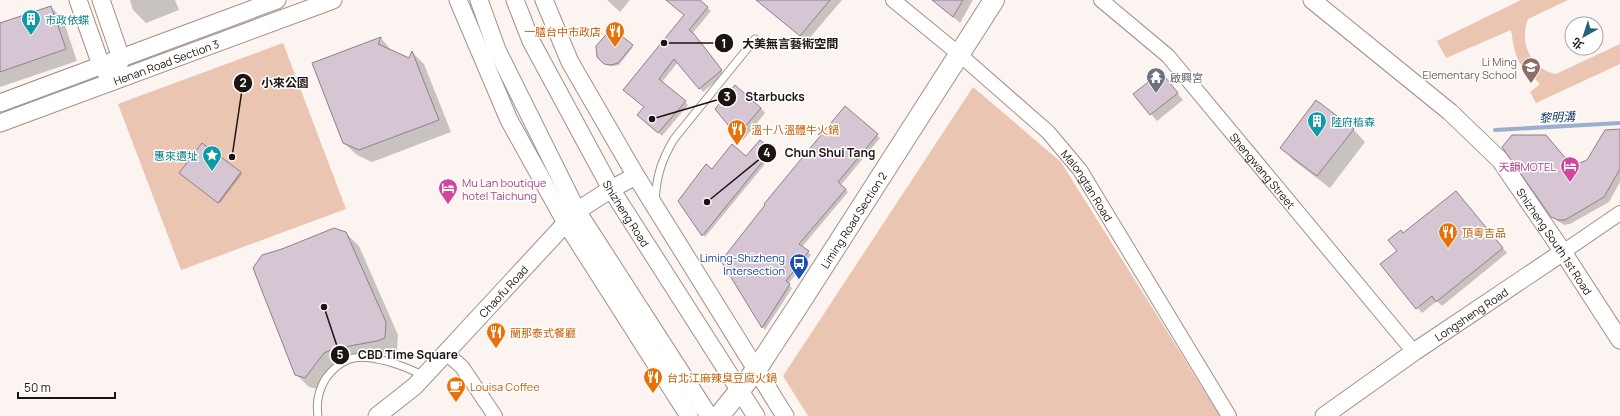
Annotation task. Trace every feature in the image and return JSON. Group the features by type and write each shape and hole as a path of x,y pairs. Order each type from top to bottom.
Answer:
{"main road":[{"name":"Liming Road Section 2","path":"719,416 756,370 994,0"}],"street":[{"path":"78,0 101,65 114,81"},
{"path":"101,0 121,58 114,81"},
{"name":"Henan Road Section 3","path":"0,103 277,0"},
{"name":"Henan Road Section 3","path":"0,123 333,0"},
{"path":"458,0 509,120 572,217 709,416"},
{"path":"479,0 497,50 572,217 689,416"},
{"name":"Shizheng Road","path":"515,0 531,41 611,189 756,416"},
{"path":"544,0 570,62 636,176 785,416"},
{"name":"Malongtan Road","path":"893,0 959,54 1048,132 1080,170 1228,416"},
{"name":"Shengwang Street","path":"1101,0 1168,56 1414,352"},
{"name":"Shizheng South 1st Road","path":"1312,0 1450,112 1500,160 1563,252 1620,340"},
{"name":"Chaofu Road","path":"377,416 415,386 572,217 611,189 636,176"},
{"name":"Longsheng Road","path":"1324,416 1414,352 1620,213"},
{"path":"446,353 462,367 495,416"}],"lane":[{"path":"655,207 657,178 664,156 674,139 754,39"},
{"path":"318,416 317,407 321,386 332,370 350,359 366,358 391,363 405,367 424,376"}],"shaded area":[{"path":"1521,0 1568,0 1528,19 1525,37 1526,45 1533,60 1539,67 1556,74 1594,56 1604,56 1604,52 1620,44 1620,64 1536,103 1530,92 1540,84 1526,71 1519,61 1514,49 1511,30 1446,58 1437,41"},
{"path":"283,43 346,209 181,270 118,104"},
{"path":"973,87 1061,162 1220,416 808,416 783,376"}],"building":[{"path":"666,0 700,0 708,7 689,30 694,34 722,70 699,89 674,59 659,79 686,101 658,133 637,115 644,107 623,90 684,15"},
{"path":"756,0 830,0 800,36"},
{"path":"932,0 963,0 953,17"},
{"name":"市政依蝶","path":"51,6 66,49 0,72 0,23"},
{"path":"612,28 633,45 618,63 611,65 604,64 597,57 596,46"},
{"path":"381,37 378,44 409,58 412,51 439,120 359,150 343,143 312,63"},
{"name":"啟興宮","path":"1161,72 1178,93 1150,115 1133,94"},
{"path":"735,85 761,108 737,136 715,109"},
{"name":"陸府植森","path":"1316,100 1354,129 1317,176 1280,148"},
{"path":"845,106 878,134 838,182 846,189 799,244 809,251 786,281 790,284 762,328 721,261 765,205 764,204"},
{"name":"天韻MOTEL","path":"1620,129 1620,169 1604,197 1565,220 1558,220 1551,217 1502,147 1512,135 1546,135 1567,160 1575,165 1587,160 1605,130"},
{"path":"760,140 772,150 702,236 678,201 706,164 712,169 732,144 746,156"},
{"path":"202,143 241,172 218,203 179,173"},
{"name":"頂粵吉品","path":"1456,191 1503,248 1436,302 1432,296 1416,309 1380,264 1397,251 1388,240 1401,230 1403,233"},
{"path":"334,228 346,232 386,322 385,338 377,341 333,349 324,353 305,378 295,375 253,268 262,255 282,249"}],"waterway":[{"name":"黎明溝","path":"1495,130 1620,123"}],"place":[{"name":"市政依蝶","path":"31,36"},
{"name":"大美無言藝術空間","path":"664,43"},
{"name":"一膳台中市政店","path":"615,48"},
{"name":"Li Ming Elementary School","path":"1531,84"},
{"name":"啟興宮","path":"1156,94"},
{"name":"Starbucks","path":"652,119"},
{"name":"陸府植森","path":"1317,138"},
{"name":"溫十八溫體牛火鍋","path":"737,146"},
{"name":"小來公園","path":"232,157"},
{"name":"惠來遺址","path":"212,172"},
{"name":"天韻MOTEL","path":"1570,183"},
{"name":"Chun Shui Tang","path":"707,202"},
{"name":"Mu Lan boutique hotel Taichung","path":"448,205"},
{"name":"頂粵吉品","path":"1448,249"},
{"name":"Liming-Shizheng Intersection","path":"799,280"},
{"name":"CBD Time Square","path":"324,307"},
{"name":"蘭那泰式餐廳","path":"496,349"},
{"name":"台北江麻辣臭豆腐火鍋","path":"653,394"},
{"name":"Louisa Coffee","path":"456,403"}]}
